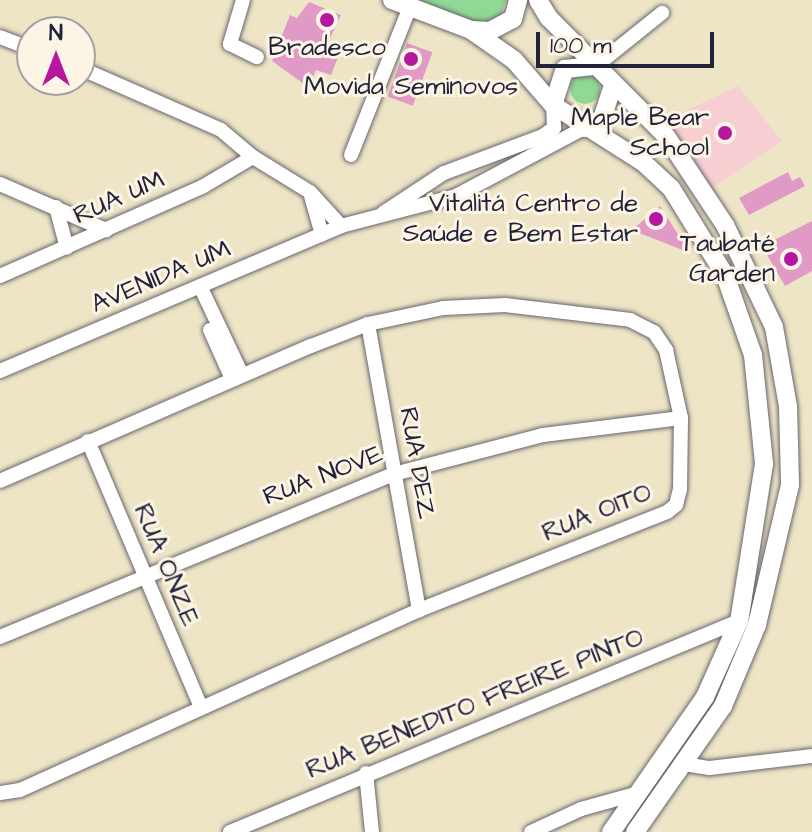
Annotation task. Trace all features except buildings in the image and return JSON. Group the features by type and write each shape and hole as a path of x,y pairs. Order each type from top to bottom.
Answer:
{"main road":[{"path":"392,0 471,30 514,60 553,105 584,128 644,163 671,188 725,275 740,312 760,397 764,464 739,621 705,697 611,832"},
{"path":"471,30 503,27 513,19 518,0"},
{"path":"538,0 613,85 666,136 755,278 774,327 788,406 790,485 771,579 723,706 635,832"},
{"path":"553,105 565,69 596,66"},
{"path":"584,128 602,119 613,85"}],"street":[{"path":"243,0 230,44 257,57"},
{"path":"351,155 410,7"},
{"path":"596,66 662,13"},
{"path":"96,75 221,130 253,157 310,192 341,226"},
{"path":"380,215 444,173 543,136 554,128 553,105"},
{"name":"AVENIDA UM","path":"0,371 341,226 456,196 584,128"},
{"name":"RUA UM","path":"0,276 202,187 253,157"},
{"path":"0,184 106,230"},
{"path":"310,192 322,234"},
{"path":"56,207 67,248"},
{"path":"196,288 237,377"},
{"name":"RUA OITO","path":"0,481 237,377 368,324 443,308 505,305 630,320 654,332 666,350 681,418 680,489 676,505 667,512 419,610 20,790 0,793"},
{"name":"RUA DEZ","path":"368,324 419,610"},
{"name":"RUA NOVE","path":"0,637 144,574 394,474 543,435 681,418"},
{"name":"RUA ONZE","path":"88,441 201,707"},
{"name":"RUA BENEDITO FREIRE PINTO","path":"230,832 258,826 366,773 739,621"},
{"path":"645,832 684,764 710,768 812,756"},
{"path":"366,773 372,832"},
{"path":"531,832 581,809 639,793"}],"shaded area":[{"name":"Maple Bear School","path":"738,86 782,141 710,189 664,121"}],"green space":[{"path":"411,0 506,0 500,17 486,26"},
{"path":"585,74 596,78 600,89 596,100 585,104 574,100 570,89 574,78"}],"place":[{"name":"Bradesco","path":"327,20"},
{"name":"Movida Seminovos","path":"411,59"},
{"name":"Maple Bear School","path":"725,133"},
{"name":"Vitalitá Centro de Saúde e Bem Estar","path":"656,219"},
{"name":"Taubaté Garden","path":"791,259"}]}
